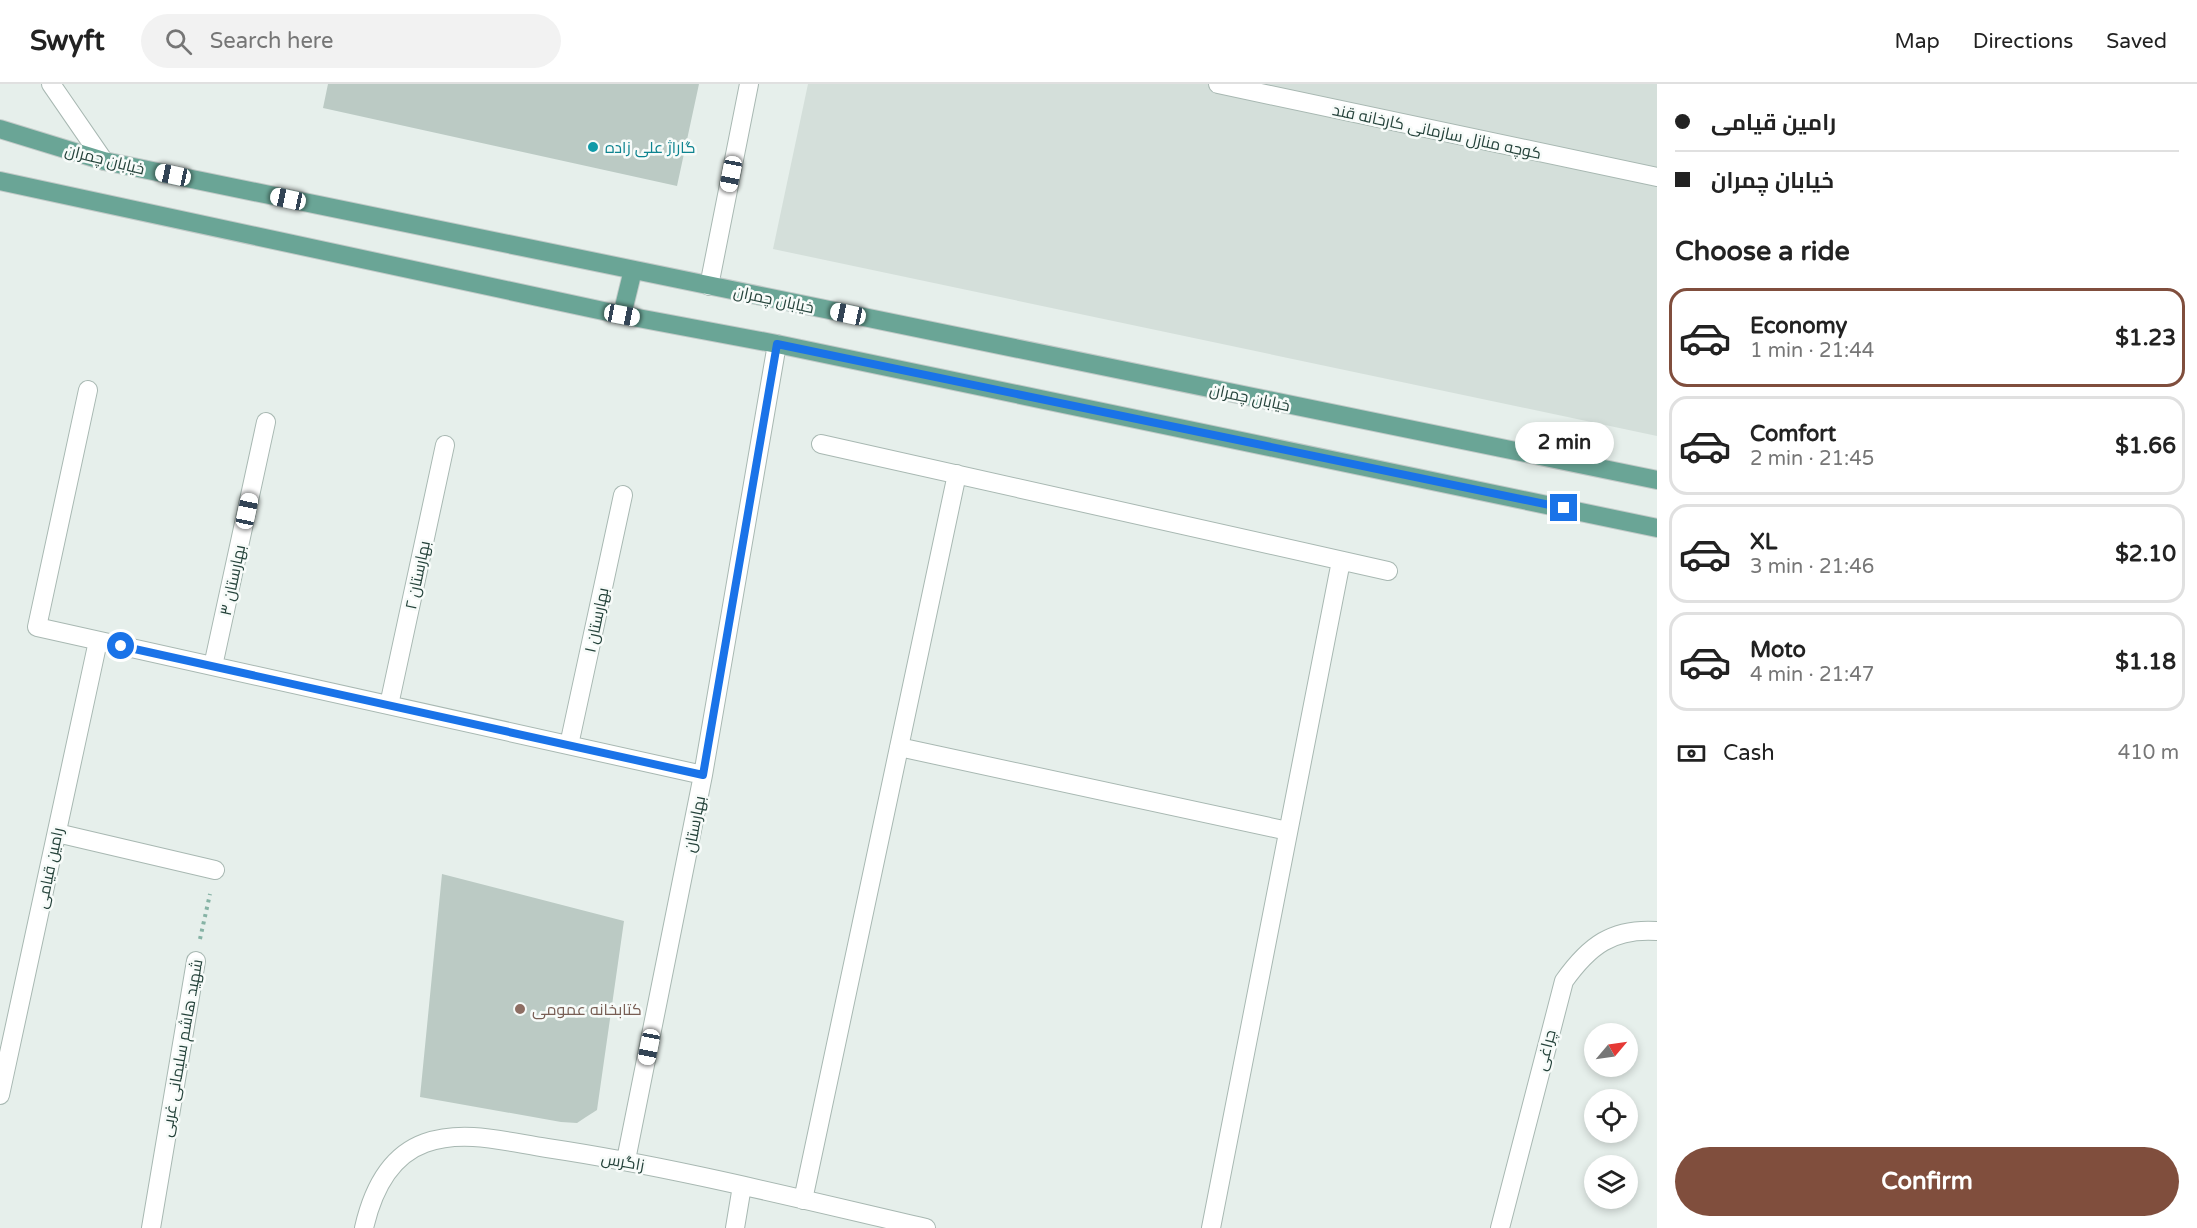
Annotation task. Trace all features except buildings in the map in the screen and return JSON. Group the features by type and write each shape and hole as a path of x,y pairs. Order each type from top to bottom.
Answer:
{"main road":[{"name":"خیابان چمران","path":"0,129 104,161 1657,480"},
{"path":"0,181 622,315 777,344 1657,528"},
{"path":"622,315 633,270"}],"street":[{"path":"51,84 104,161"},
{"path":"709,286 749,84"},
{"name":"کوچه منازل سازمانی کارخانه قند","path":"1218,84 1657,177"},
{"name":"بهارستان","path":"626,1160 703,775 777,344"},
{"path":"88,390 37,627 703,775"},
{"name":"بهارستان ۳","path":"213,666 266,422"},
{"path":"821,444 1388,571"},
{"name":"بهارستان ۲","path":"389,705 445,445"},
{"path":"803,1200 957,474"},
{"name":"بهارستان ۱","path":"569,745 623,495"},
{"path":"1211,1228 1341,561"},
{"name":"رامین قیامی","path":"0,1095 98,641"},
{"path":"899,747 1288,831"},
{"path":"57,833 215,870"},
{"name":"چراغی","path":"1500,1228 1564,981 1582,956 1607,938 1637,930 1657,931"},
{"name":"شهید هاشم سلیمانی غربی","path":"151,1228 196,961"},
{"name":"زاگرس","path":"364,1228 377,1187 396,1161 423,1144 455,1136 626,1160 924,1228"},
{"path":"735,1228 742,1186"}],"path":[{"name":"شهید هاشم سلیمانی غربی","path":"196,961 215,870"}],"shaded area":[{"path":"808,84 1657,84 1657,436 773,249"}],"place":[{"name":"گاراژ علی زاده","path":"593,147"},
{"name":"کتابخانه عمومی","path":"520,1009"}],"route":[{"path":"121,646 703,775 777,344 1564,508"}]}
